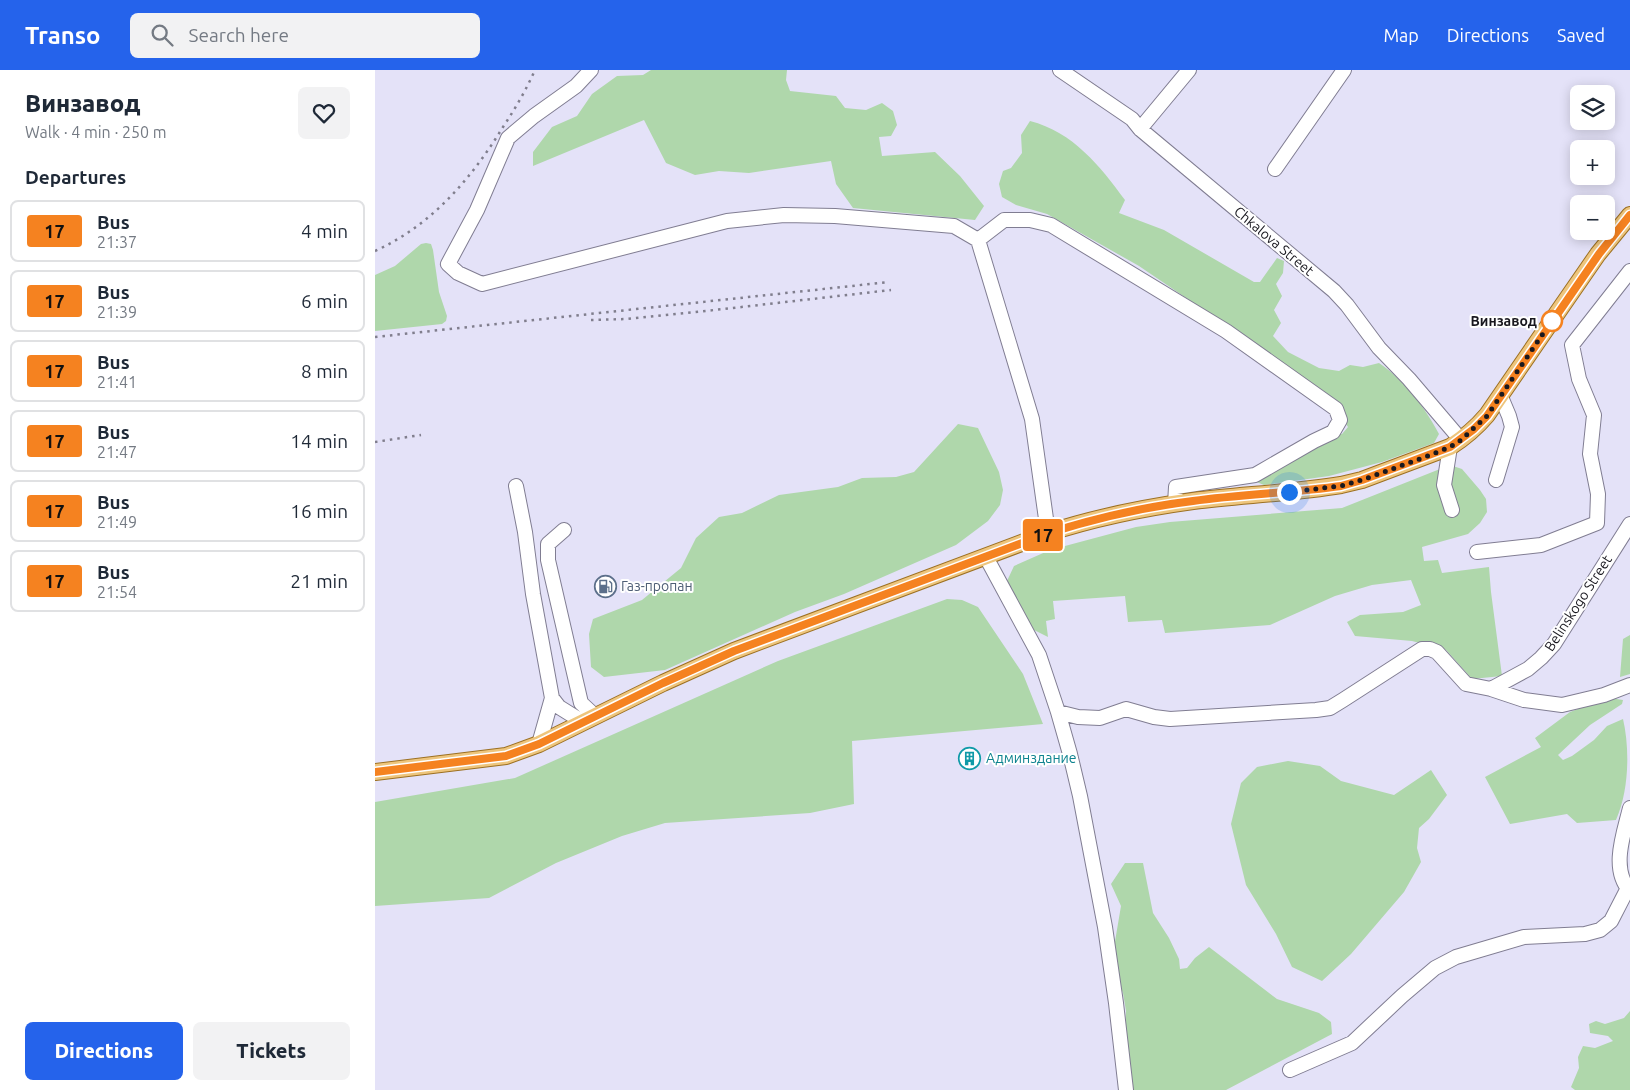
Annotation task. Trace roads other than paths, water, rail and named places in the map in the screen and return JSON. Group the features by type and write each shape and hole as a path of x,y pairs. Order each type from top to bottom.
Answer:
{"main road":[{"path":"375,772 506,756 539,744 734,651 1049,533 1101,517 1175,504 1341,486 1371,477 1455,444 1487,416 1567,298 1630,215"}],"street":[{"path":"591,70 576,86 533,116 508,138 477,210 448,264 458,273 482,284 727,221 784,215 835,216 954,226 977,240 1032,419 1049,533"},
{"name":"Chkalova Street","path":"1060,70 1132,119 1140,129 1334,291 1347,305 1379,348 1409,379 1455,444"},
{"path":"1140,129 1189,70"},
{"path":"1275,169 1343,70"},
{"path":"977,240 1004,220 1031,220 1051,225 1226,331 1336,409 1341,420 1333,432 1255,475 1176,487 1175,504"},
{"path":"1477,552 1541,545 1597,523 1598,494 1590,454 1594,415 1579,378 1572,345 1630,271"},
{"path":"1496,480 1512,427 1501,397"},
{"path":"1452,510 1444,485 1455,444"},
{"path":"516,486 552,698 539,744"},
{"name":"Belinskogo Street","path":"1491,689 1528,669 1554,644 1630,524"},
{"path":"564,530 548,544 548,560 581,703 589,719"},
{"path":"986,557 1039,655 1058,712 1078,786 1105,927 1126,1090"},
{"path":"1058,712 1078,717 1100,718 1126,709 1154,717 1170,719 1330,708 1421,649 1430,649 1437,652 1466,684 1491,689 1524,700 1562,705 1604,696 1630,684"},
{"path":"552,698 559,706 589,719"},
{"path":"1290,1070 1352,1043 1435,968 1456,957 1524,937 1585,934 1601,930 1611,920 1629,890 1620,870 1620,848 1630,808"}],"railway":[{"path":"375,251 415,228 448,199 478,165 491,146 524,92 535,70"},
{"path":"375,337 889,282"},
{"path":"591,320 627,319 891,290"},
{"path":"375,442 421,435"}],"place":[{"name":"Винзавод","path":"1552,321"},
{"name":"Газ-пропан","path":"605,586"},
{"name":"Админздание","path":"970,758"}]}
